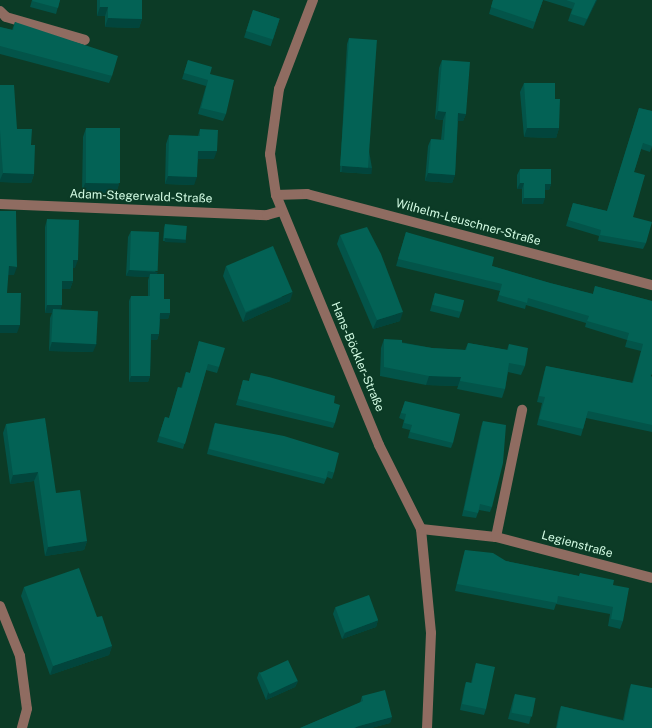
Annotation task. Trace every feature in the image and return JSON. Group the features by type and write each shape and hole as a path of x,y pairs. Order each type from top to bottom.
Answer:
{"street":[{"path":"1,0 0,10 6,17 85,40"},
{"name":"Hans-Böckler-Straße","path":"313,0 280,89 270,154 276,195 281,212 379,445 421,529 432,632 427,728"},
{"name":"Wilhelm-Leuschner-Straße","path":"276,195 307,194 652,285"},
{"name":"Adam-Stegerwald-Straße","path":"0,204 267,215 281,212"},
{"path":"496,537 522,410"},
{"name":"Legienstraße","path":"421,529 496,537 652,578"},
{"path":"0,606 20,656 27,709 22,728"}],"building":[{"path":"60,0 58,8 32,1"},
{"path":"100,0 142,0 142,19 108,18 108,7 100,7"},
{"path":"493,0 543,0 535,22 491,7"},
{"path":"566,0 596,0 587,19 571,14 575,3"},
{"path":"253,10 280,19 273,40 246,31"},
{"path":"15,22 118,56 112,76 0,46 0,27 13,30"},
{"path":"349,38 377,40 368,168 340,166"},
{"path":"188,60 212,67 210,74 234,80 226,114 201,108 208,80 184,73"},
{"path":"442,60 470,62 466,114 458,113 455,175 428,173 431,139 444,140 446,112 438,111"},
{"path":"524,83 555,83 555,99 560,99 559,128 527,128"},
{"path":"0,85 14,85 17,129 32,129 31,145 35,145 34,174 3,173 0,130"},
{"path":"639,108 652,111 652,146 643,143 634,172 645,175 633,217 652,222 646,243 600,235 601,230 568,220 573,203 607,211"},
{"path":"86,128 120,128 120,183 86,183"},
{"path":"200,129 218,130 217,151 198,151 197,177 168,176 169,135 200,136"},
{"path":"520,169 551,169 551,184 545,184 545,198 524,198 524,183 520,183"},
{"path":"0,211 16,211 17,267 9,266 7,293 21,293 20,325 0,325"},
{"path":"47,219 79,220 78,260 73,260 73,281 62,281 62,305 47,305"},
{"path":"165,224 187,226 186,240 164,238"},
{"path":"367,227 381,254 403,312 377,320 340,235"},
{"path":"131,231 159,232 158,271 130,270"},
{"path":"406,232 494,257 492,266 550,283 593,294 595,286 652,301 652,425 588,411 583,429 539,419 545,397 539,396 546,366 633,383 643,344 627,340 629,333 587,321 589,316 528,298 527,303 499,295 502,284 398,259"},
{"path":"273,246 293,292 246,312 226,266"},
{"path":"150,274 164,274 164,299 170,299 170,313 160,313 159,334 151,334 150,376 131,376 131,296 150,296"},
{"path":"435,293 464,300 461,312 432,305"},
{"path":"53,309 98,311 96,344 51,342"},
{"path":"384,339 402,340 402,343 432,348 466,350 468,343 508,350 509,344 528,348 525,366 509,363 505,389 460,381 461,377 429,376 384,367"},
{"path":"199,341 225,348 219,367 208,364 185,444 159,436 165,417 169,418 178,387 182,388 186,372 190,373"},
{"path":"251,373 335,396 334,403 340,405 335,423 238,399 243,380 249,381"},
{"path":"405,401 460,414 453,443 410,432 412,425 404,423 406,414 401,413"},
{"path":"45,418 56,493 80,490 87,541 48,547 38,472 13,475 6,424"},
{"path":"483,421 506,425 503,463 492,507 480,504 478,513 464,510"},
{"path":"215,423 284,436 339,453 334,473 328,471 326,479 209,449"},
{"path":"465,550 493,553 506,561 579,576 580,573 614,580 613,585 629,588 623,621 611,619 613,607 558,596 557,603 457,584"},
{"path":"79,568 97,617 102,616 112,646 53,666 24,587"},
{"path":"369,595 378,620 344,633 335,607"},
{"path":"288,660 298,681 270,694 260,673"},
{"path":"476,663 495,667 486,709 462,704 466,682 472,683"},
{"path":"631,684 652,688 652,728 557,728 561,706 624,721"},
{"path":"385,690 392,717 354,728 300,728 363,701 362,696"},
{"path":"515,694 536,698 532,717 511,713"}]}
